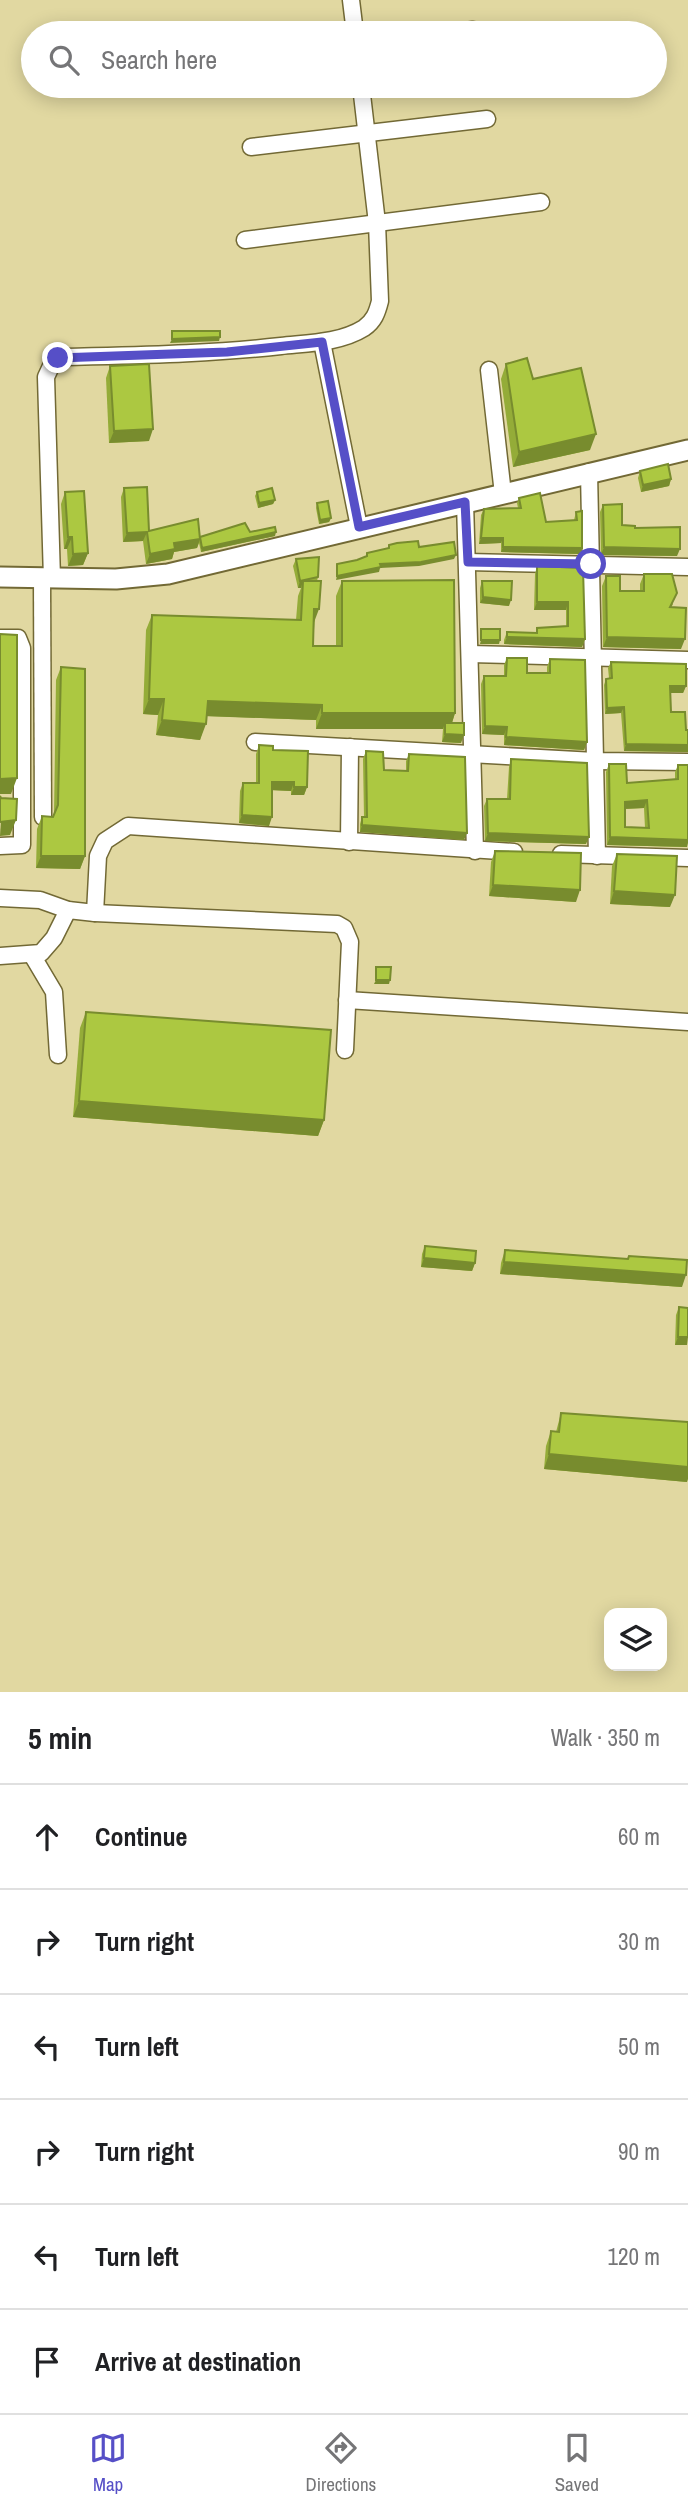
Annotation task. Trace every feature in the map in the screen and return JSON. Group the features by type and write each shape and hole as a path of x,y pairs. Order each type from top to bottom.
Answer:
{"main road":[{"path":"0,577 116,579 168,574 688,450"}],"street":[{"path":"351,0 354,21"},
{"path":"43,817 47,579 46,377 53,362 66,357 227,352 322,342 351,335 372,321 380,301 377,223 363,98"},
{"path":"251,147 487,119"},
{"path":"245,240 541,202"},
{"path":"322,342 359,527"},
{"path":"489,370 503,494"},
{"path":"589,472 597,856"},
{"path":"465,502 475,851"},
{"path":"468,562 688,567"},
{"path":"0,638 18,638 22,643 24,804 22,845 0,846"},
{"path":"470,654 688,660"},
{"path":"255,742 595,761 688,762"},
{"path":"349,842 350,747"},
{"path":"0,804 24,804"},
{"path":"95,913 98,856 105,841 128,827 475,851 688,858"},
{"path":"0,898 40,900 68,910 95,913 337,923 344,928 350,942 345,1050"},
{"path":"0,956 32,955 46,949 68,910"},
{"path":"32,955 46,974 54,992 58,1055"},
{"path":"347,1000 688,1022"}],"building":[{"path":"172,331 220,331 220,337 172,339"},
{"path":"527,358 533,379 581,368 596,434 519,452 506,364"},
{"path":"149,364 153,429 114,431 110,366"},
{"path":"668,464 671,479 643,485 640,471"},
{"path":"147,487 149,531 198,519 200,539 174,543 175,549 150,554 147,532 127,533 124,488"},
{"path":"272,488 275,500 259,503 257,492"},
{"path":"84,491 88,553 73,554 72,537 68,537 65,492"},
{"path":"540,493 546,522 577,520 576,512 582,511 582,548 503,547 503,538 481,538 484,509 521,508 519,498"},
{"path":"328,501 331,518 320,520 317,503"},
{"path":"622,504 622,525 635,528 680,527 680,549 604,547 603,505"},
{"path":"245,523 250,532 275,527 276,532 202,548 200,537"},
{"path":"418,541 419,547 454,542 456,555 421,562 380,564 381,567 337,576 337,564 357,560 367,556 367,553 389,548 389,545"},
{"path":"319,557 318,577 300,581 296,559"},
{"path":"537,566 583,568 585,639 507,637 507,632 537,633 537,628 568,626 568,602 537,602"},
{"path":"644,574 672,574 677,593 670,607 686,608 685,639 607,637 606,576 620,576 620,591 644,591"},
{"path":"454,580 455,713 322,713 322,705 208,701 206,724 162,720 164,699 149,699 152,615 301,620 303,581 321,581 319,609 314,609 313,646 342,646 342,581"},
{"path":"482,581 512,581 511,600 483,597"},
{"path":"481,629 500,629 500,640 481,640"},
{"path":"0,634 17,635 17,778 0,781"},
{"path":"507,658 527,658 527,673 550,673 550,659 585,660 587,742 506,737 507,727 485,726 484,676 506,676"},
{"path":"611,662 686,664 686,686 670,686 671,712 685,712 688,745 626,744 624,707 607,708 606,679 612,678"},
{"path":"61,667 85,669 85,856 41,856 42,816 53,817 58,805"},
{"path":"445,723 464,723 464,735 445,734"},
{"path":"259,745 273,746 273,750 308,751 307,787 294,787 294,782 272,782 272,817 242,815 243,783 259,783"},
{"path":"366,751 383,752 384,770 408,771 409,754 465,757 467,833 362,825 362,817 367,817"},
{"path":"511,759 587,763 589,837 488,833 487,799 510,799"},
{"path":"609,764 626,764 627,783 678,779 678,765 688,765 688,840 610,837","holes":["647,800 649,828 625,827 625,802"]},
{"path":"0,796 17,799 16,820 0,822"},
{"path":"495,851 581,853 580,890 493,885"},
{"path":"617,854 677,856 675,895 614,891"},
{"path":"376,967 391,967 390,980 376,980"},
{"path":"86,1012 331,1030 324,1120 79,1101"},
{"path":"425,1246 476,1251 475,1263 424,1258"},
{"path":"505,1250 628,1259 629,1256 687,1260 686,1275 504,1262"},
{"path":"679,1307 688,1308 688,1337 678,1337"},
{"path":"561,1413 688,1422 688,1467 549,1454 551,1431 559,1432"}],"route":[{"path":"58,358 227,352 322,342 340,444 359,527 465,502 468,562 591,564"}]}
